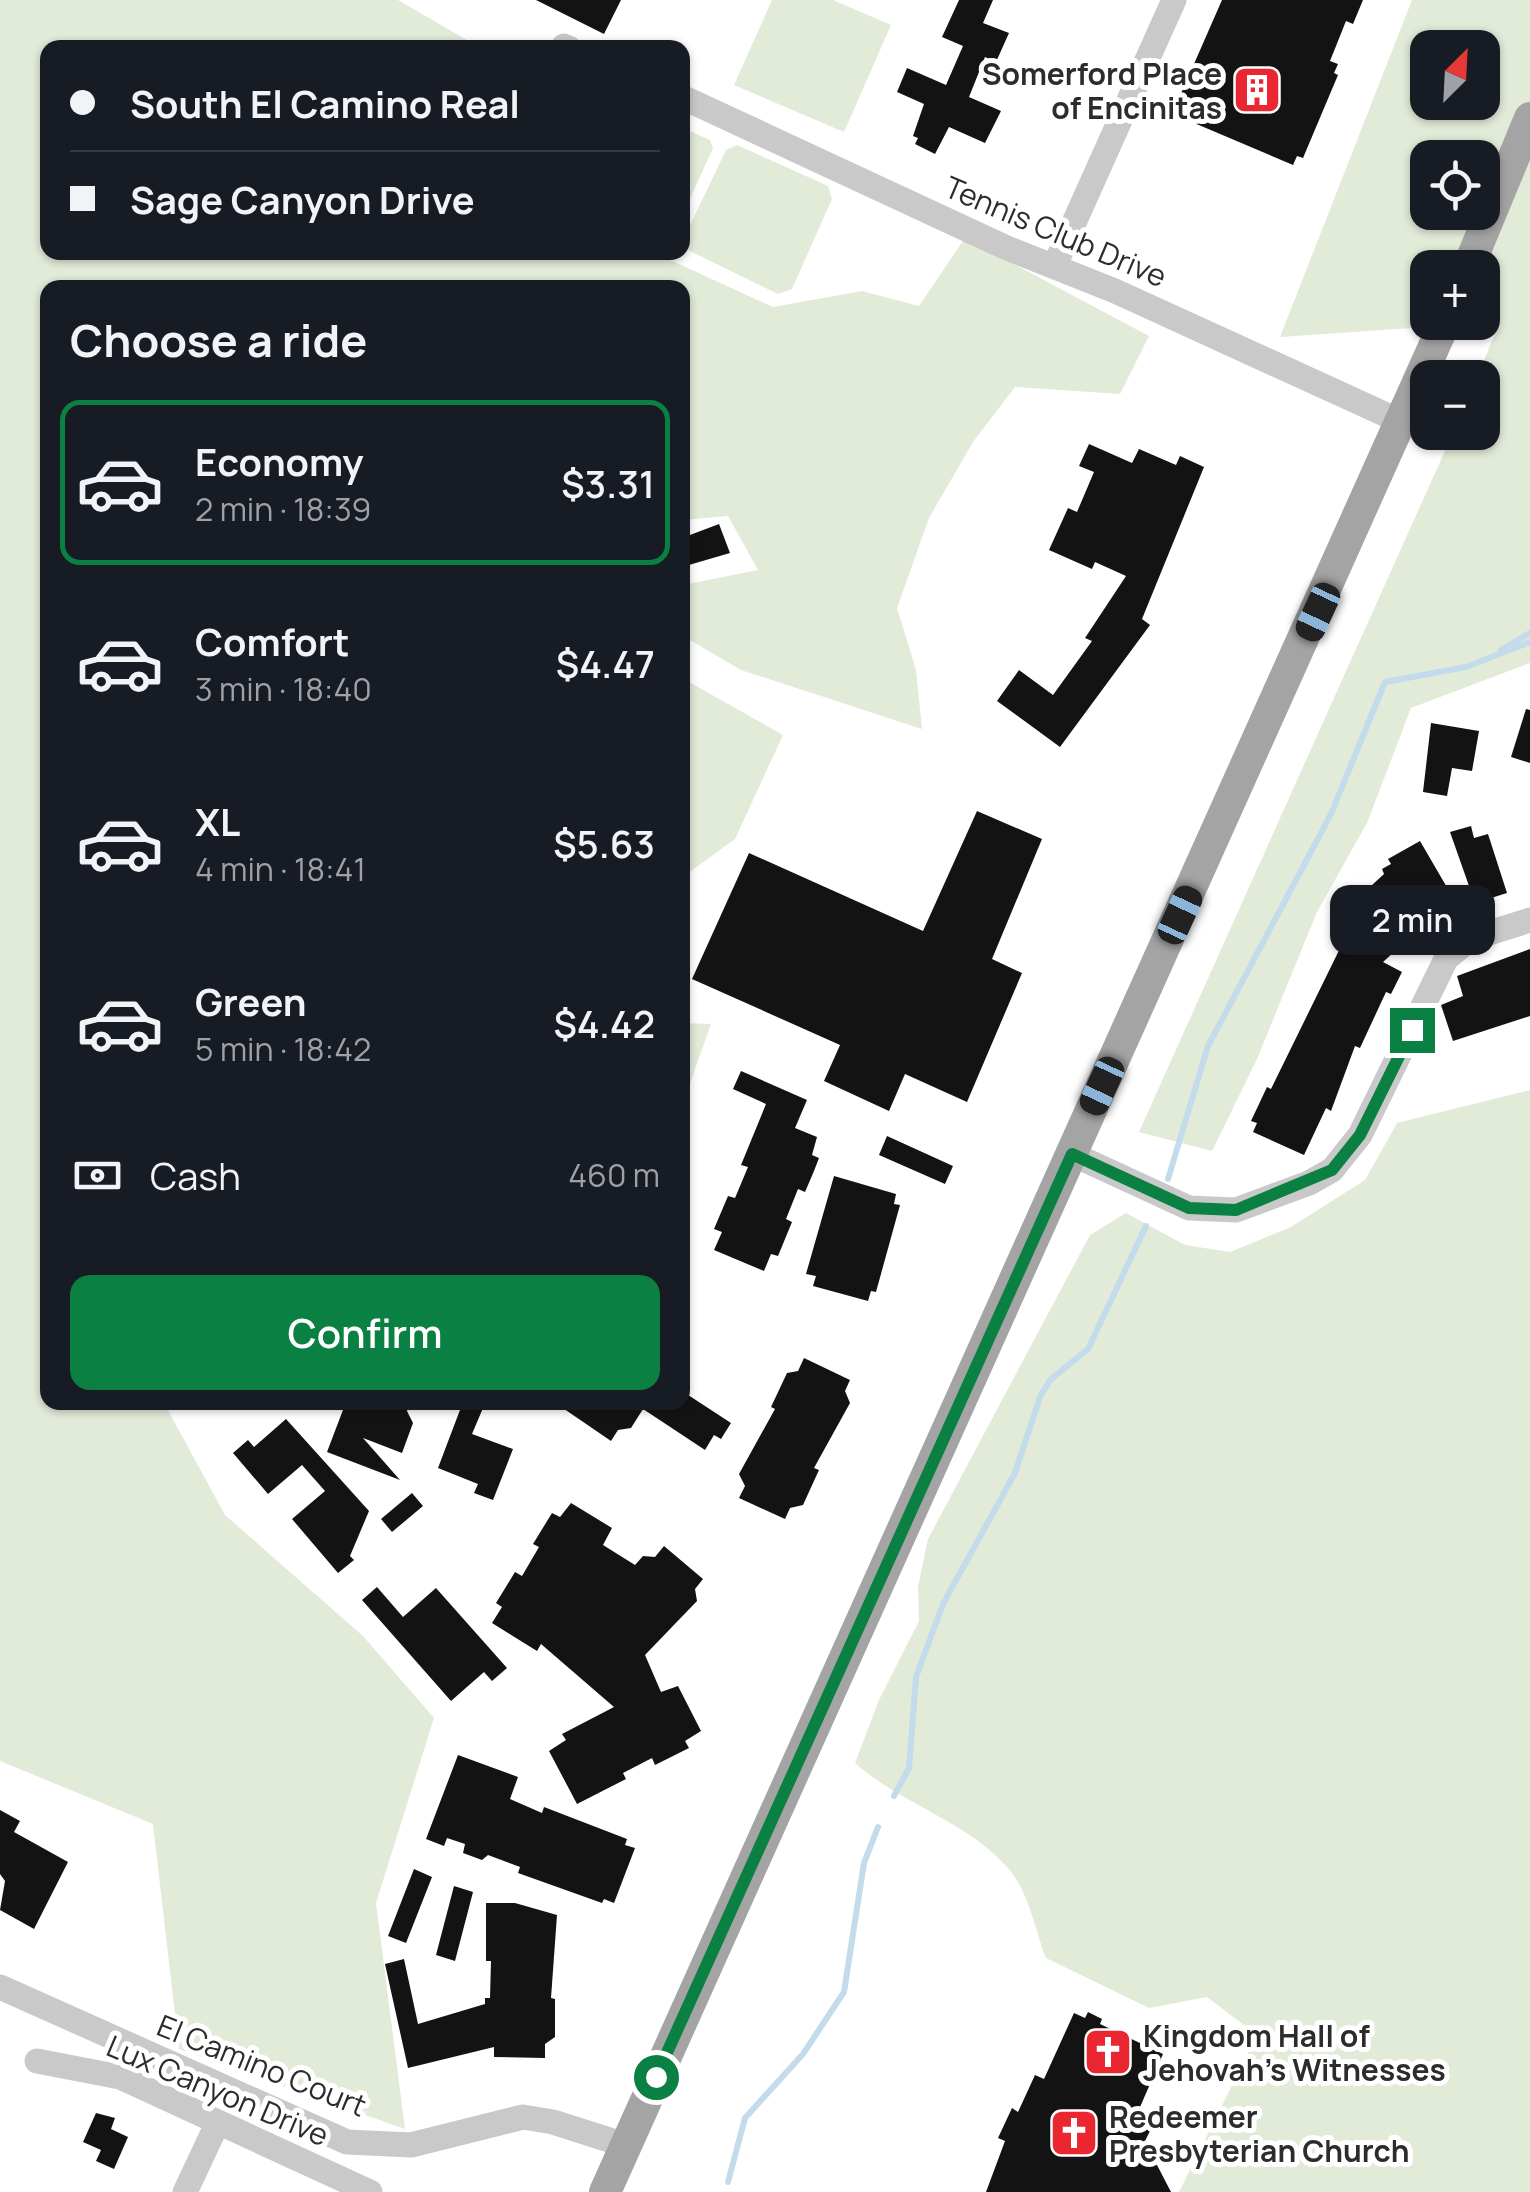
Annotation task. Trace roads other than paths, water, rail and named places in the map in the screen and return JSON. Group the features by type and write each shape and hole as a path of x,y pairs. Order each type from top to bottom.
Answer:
{"main road":[{"path":"1475,250 1530,118"},
{"path":"605,2192 1439,340"}],"street":[{"path":"1055,265 1174,0"},
{"name":"Tennis Club Drive","path":"690,101 1008,248 1055,265 1404,423"},
{"path":"1072,1154 1189,1208 1236,1210 1309,1183 1332,1170 1360,1135 1446,959 1470,939 1530,920"},
{"name":"El Camino Court","path":"0,1987 348,2142 411,2144 523,2118 553,2122 626,2145"},
{"name":"Lux Canyon Drive","path":"37,2060 120,2077 370,2192"},
{"path":"186,2192 218,2122"}],"waterway":[{"path":"1501,650 1530,633"},
{"path":"1168,1179 1208,1046 1331,814 1385,682 1466,667 1530,642"},
{"path":"894,1796 909,1768 916,1677 943,1604 1015,1473 1040,1397 1050,1380 1088,1349 1146,1226"},
{"path":"728,2182 745,2118 803,2054 844,1992 864,1863 878,1827"}],"place":[{"name":"Somerford Place of Encinitas","path":"1257,90"},
{"name":"Kingdom Hall of Jehovah’s Witnesses","path":"1108,2052"},
{"name":"Redeemer Presbyterian Church","path":"1074,2133"}]}
